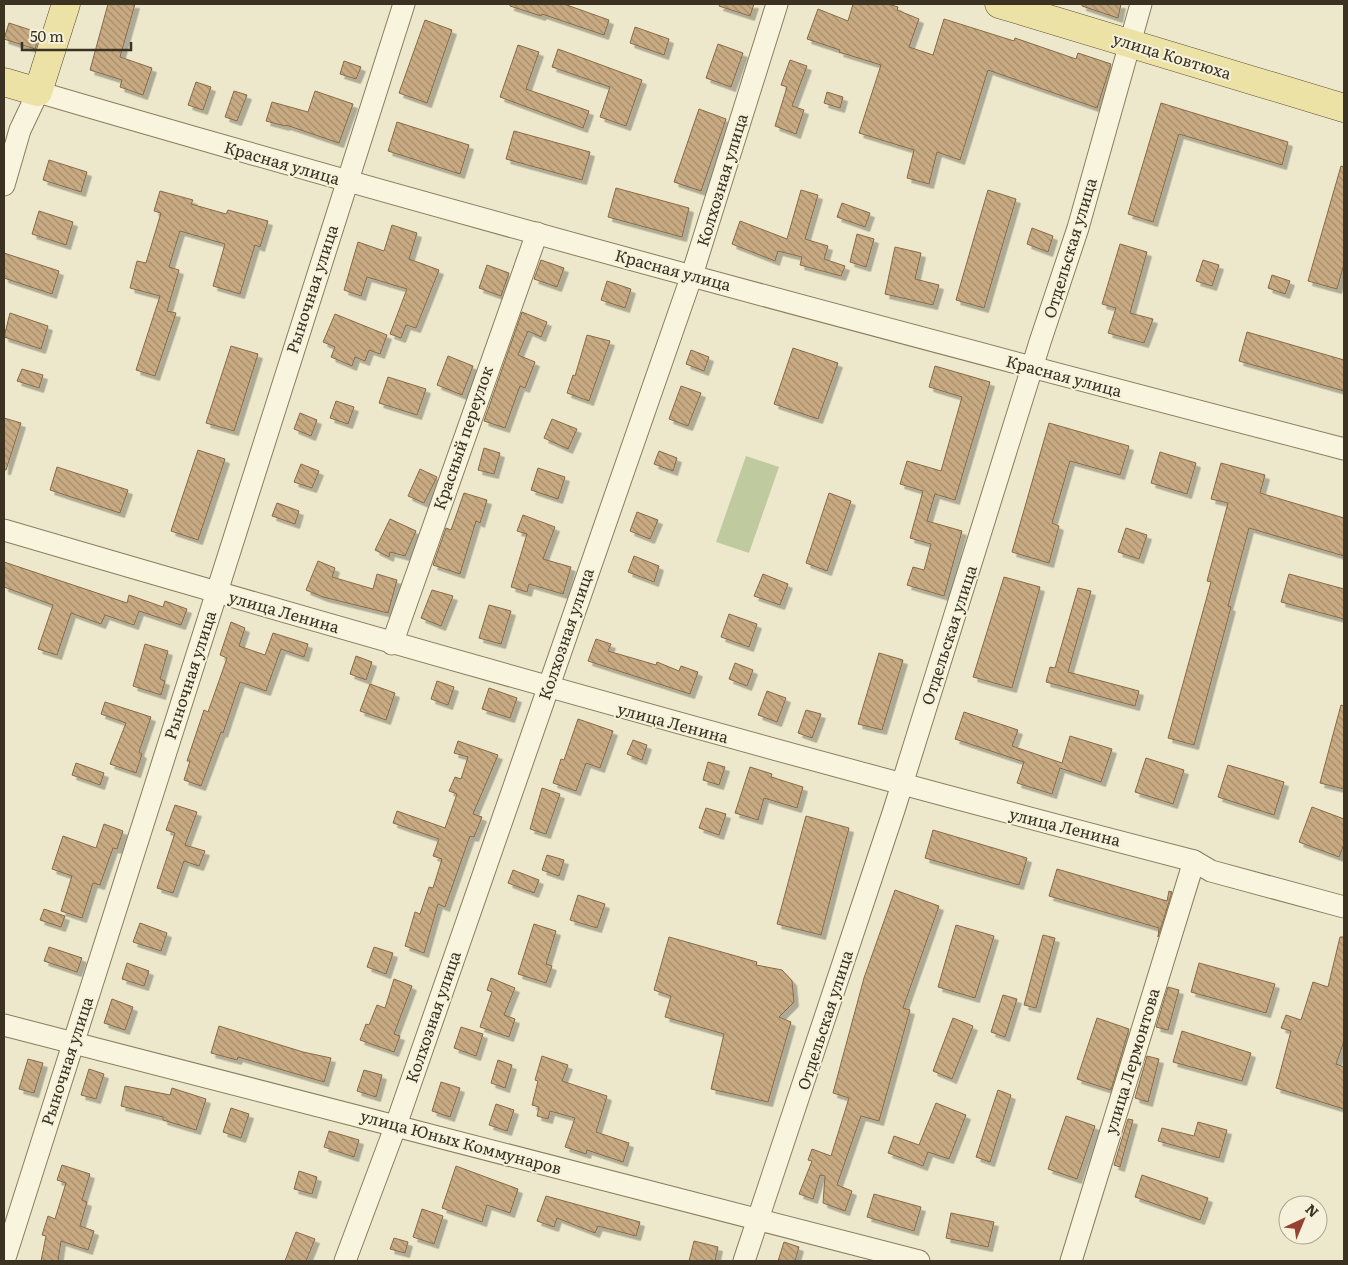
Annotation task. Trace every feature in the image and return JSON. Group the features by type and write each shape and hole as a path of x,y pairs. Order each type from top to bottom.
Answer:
{"main road":[{"path":"38,92 66,4"},
{"name":"улица Ковтюха","path":"999,4 1344,108"},
{"name":"Красная улица","path":"4,82 38,92"}],"street":[{"name":"Рыночная улица","path":"4,1261 404,4"},
{"name":"Колхозная улица","path":"345,1261 396,1125 692,275 776,4"},
{"name":"Отдельская улица","path":"744,1261 902,784 1078,228 1141,4"},
{"name":"Красная улица","path":"38,92 346,182 1033,368 1344,449"},
{"path":"4,184 20,130 38,92"},
{"name":"Красный переулок","path":"392,644 537,233"},
{"name":"улица Ленина","path":"4,530 547,688 1194,861 1217,873 1344,907"},
{"name":"улица Лермонтова","path":"1071,1261 1194,861"},
{"name":"улица Юных Коммунаров","path":"4,1025 919,1261"}],"green space":[{"path":"746,456 779,467 749,553 716,542"}],"building":[{"path":"108,4 135,4 120,57 152,68 143,95 120,87 122,80 90,70"},
{"path":"510,4 564,4 609,20 604,35 542,14 541,16 510,6"},
{"path":"720,4 754,4 750,16 719,6"},
{"path":"853,4 888,4 898,7 897,10 919,19 909,47 933,55 944,19 1014,41 1015,38 1076,59 1078,53 1111,64 1097,108 988,70 960,160 937,152 929,184 907,178 914,150 859,133 881,65 839,52 840,50 807,39 818,9 848,21"},
{"path":"1082,4 1121,4 1118,18 1082,6"},
{"path":"425,20 452,30 427,103 399,93"},
{"path":"9,23 40,33 35,49 4,39"},
{"path":"635,27 669,39 664,55 630,43"},
{"path":"718,44 743,53 731,87 706,78"},
{"path":"518,45 539,52 526,89 589,111 583,128 500,97"},
{"path":"558,49 642,80 626,126 600,117 610,87 552,67"},
{"path":"790,60 807,66 792,106 804,110 796,134 775,126 787,87 781,85"},
{"path":"344,61 361,67 356,79 340,74"},
{"path":"196,82 211,87 203,110 188,105"},
{"path":"234,91 247,95 237,121 225,117"},
{"path":"315,91 353,104 339,143 286,125 266,121 272,102 308,112"},
{"path":"827,92 843,97 840,108 824,103"},
{"path":"1161,103 1288,142 1282,165 1179,134 1153,222 1128,214"},
{"path":"699,109 726,119 701,191 674,182"},
{"path":"397,122 469,145 460,174 388,151"},
{"path":"514,131 590,152 582,180 506,159"},
{"path":"49,160 87,172 81,192 43,180"},
{"path":"1341,166 1344,167 1344,264 1337,289 1308,281"},
{"path":"616,188 689,208 682,237 608,217"},
{"path":"801,190 818,195 805,239 828,246 824,259 845,266 841,276 800,265 802,257 778,251 775,261 732,244 740,221 787,239"},
{"path":"988,190 1016,199 984,308 956,300"},
{"path":"160,191 193,200 191,204 226,214 228,210 268,221 260,247 255,245 240,294 213,286 225,244 180,231 169,267 179,270 167,311 176,313 155,376 136,370 160,296 130,288 137,261 146,263 161,213 154,211"},
{"path":"842,203 870,213 865,227 837,217"},
{"path":"39,211 73,222 66,245 32,234"},
{"path":"392,225 417,233 409,259 439,270 416,328 406,325 401,338 390,334 407,289 367,277 361,296 344,290 358,242 384,251"},
{"path":"1032,228 1053,236 1048,252 1027,244"},
{"path":"857,234 874,239 866,267 850,262"},
{"path":"1120,244 1147,252 1130,313 1153,319 1144,343 1108,333 1116,308 1102,304"},
{"path":"895,247 921,253 915,279 939,285 933,305 885,294"},
{"path":"4,253 59,271 52,294 4,278"},
{"path":"541,260 564,268 557,287 534,279"},
{"path":"1203,260 1219,265 1212,286 1196,281"},
{"path":"487,265 509,273 501,296 479,288"},
{"path":"1272,275 1290,281 1285,294 1268,288"},
{"path":"607,281 631,289 625,308 601,300"},
{"path":"522,312 547,322 541,337 528,331 518,355 535,362 525,388 520,386 505,428 484,421"},
{"path":"10,313 48,326 41,349 4,337"},
{"path":"335,314 387,335 380,354 369,350 365,361 355,357 352,366 331,357 335,347 323,342"},
{"path":"1247,332 1344,360 1344,391 1239,361"},
{"path":"587,335 610,341 589,401 567,393 573,375 575,376"},
{"path":"231,346 258,354 234,431 206,423"},
{"path":"793,348 838,363 818,419 774,404"},
{"path":"691,350 709,357 704,371 686,364"},
{"path":"448,356 473,366 462,395 437,385"},
{"path":"935,366 990,382 955,500 935,494 927,521 962,531 944,596 907,585 913,567 924,570 931,544 910,538 923,491 900,484 907,461 941,471 962,397 929,387"},
{"path":"22,369 43,375 39,388 17,381"},
{"path":"388,377 426,389 417,415 379,403"},
{"path":"681,386 701,393 688,426 669,419"},
{"path":"336,401 354,407 348,424 330,418"},
{"path":"300,413 317,420 311,436 294,429"},
{"path":"4,418 21,423 6,470 4,470"},
{"path":"552,419 577,429 568,449 544,438"},
{"path":"1049,423 1129,446 1120,475 1070,461 1052,523 1059,526 1049,563 1012,552"},
{"path":"484,448 500,453 494,474 478,470"},
{"path":"198,450 225,459 198,540 171,531"},
{"path":"659,451 677,458 673,471 654,464"},
{"path":"1160,452 1196,463 1187,494 1151,483"},
{"path":"1221,463 1265,475 1260,493 1344,518 1344,556 1249,528 1228,606 1231,607 1194,745 1168,738 1211,582 1207,581 1228,503 1211,499"},
{"path":"301,464 319,471 312,488 294,482"},
{"path":"57,467 128,490 120,513 50,490"},
{"path":"538,468 565,477 558,499 531,490"},
{"path":"420,469 437,477 424,503 408,496"},
{"path":"464,493 487,500 480,523 476,521 460,574 433,565 446,528 451,530"},
{"path":"829,493 851,501 827,571 806,563"},
{"path":"277,503 299,511 295,524 272,516"},
{"path":"637,512 658,520 650,539 630,531"},
{"path":"523,515 555,527 543,559 571,567 563,594 529,584 527,592 511,587 527,534 517,531"},
{"path":"390,519 416,531 405,556 390,552 389,557 375,550"},
{"path":"1126,528 1147,535 1139,559 1118,552"},
{"path":"634,556 659,566 654,582 628,572"},
{"path":"318,561 335,568 332,577 373,589 377,574 397,580 388,613 323,597 306,590"},
{"path":"4,562 127,603 129,595 163,607 165,601 187,609 181,625 139,611 134,625 105,615 101,624 71,613 57,655 38,649 53,605 4,587"},
{"path":"763,574 788,584 780,605 754,596"},
{"path":"1289,574 1344,589 1344,619 1281,602"},
{"path":"1004,577 1040,587 1012,688 973,677"},
{"path":"1078,588 1091,591 1068,672 1139,691 1135,706 1046,682 1050,667 1055,668"},
{"path":"432,590 453,596 441,626 421,618"},
{"path":"489,605 511,611 501,644 479,638"},
{"path":"729,614 757,624 749,647 721,637"},
{"path":"231,622 245,628 239,646 265,655 273,633 308,644 304,657 281,649 266,691 240,682 223,733 221,732 201,786 184,780 190,761 187,761 204,710 208,712 227,658 220,655"},
{"path":"596,639 611,644 608,651 656,665 657,662 679,671 681,666 698,672 690,694 588,661"},
{"path":"145,644 168,651 160,679 165,681 161,695 133,686"},
{"path":"879,653 903,660 882,730 858,724"},
{"path":"356,656 372,662 366,680 350,674"},
{"path":"735,663 753,670 747,686 729,679"},
{"path":"437,681 454,687 448,705 431,699"},
{"path":"370,684 395,693 386,720 360,711"},
{"path":"489,688 517,698 510,718 482,709"},
{"path":"767,691 786,698 777,722 758,715"},
{"path":"105,702 151,717 139,752 142,754 136,773 110,764 126,723 101,714"},
{"path":"1341,705 1344,706 1344,789 1320,783"},
{"path":"806,710 821,714 812,738 798,733"},
{"path":"964,712 1018,730 1012,746 1062,763 1070,736 1112,749 1101,782 1060,768 1052,794 1017,783 1024,762 955,739"},
{"path":"578,719 613,731 600,768 586,763 576,791 553,783 561,759 564,760"},
{"path":"633,740 647,745 642,760 627,754"},
{"path":"458,741 498,755 473,814 482,817 474,837 470,836 445,907 438,904 424,953 405,946 415,912 420,914 429,887 433,888 442,859 433,856 439,839 393,823 397,811 445,828 457,794 449,791 455,777 461,779 468,757 454,753"},
{"path":"1146,758 1184,770 1173,804 1135,792"},
{"path":"708,762 725,767 719,785 703,780"},
{"path":"76,763 104,773 100,785 72,775"},
{"path":"1228,765 1284,782 1274,815 1218,797"},
{"path":"750,767 772,774 771,777 803,787 797,808 764,798 758,820 735,813"},
{"path":"542,788 560,794 546,834 530,829"},
{"path":"175,805 197,812 185,845 205,851 199,866 184,861 173,893 157,888 175,833 166,830"},
{"path":"1312,807 1344,819 1344,844 1339,857 1299,842"},
{"path":"706,808 726,814 719,835 699,828"},
{"path":"806,816 849,828 821,935 777,924"},
{"path":"104,824 123,831 117,849 113,848 100,885 93,883 82,918 61,911 72,876 52,869 63,836 96,848"},
{"path":"933,830 1027,858 1019,885 925,858"},
{"path":"547,855 564,860 559,876 542,870"},
{"path":"1057,869 1167,901 1169,891 1172,892 1158,937 1159,928 1049,896"},
{"path":"513,870 539,880 534,893 508,883"},
{"path":"895,890 939,906 903,1008 910,1010 879,1121 861,1116 837,1185 852,1191 845,1211 823,1203 825,1176 820,1175 813,1199 799,1194 812,1161 808,1160 812,1149 831,1156 849,1098 833,1093 864,978"},
{"path":"578,895 605,904 597,928 570,920"},
{"path":"44,909 65,916 61,927 40,920"},
{"path":"140,923 167,933 161,951 133,942"},
{"path":"534,924 556,931 546,964 552,966 546,983 518,974"},
{"path":"956,925 994,936 975,998 938,987"},
{"path":"1043,935 1055,938 1036,1008 1024,1005"},
{"path":"669,937 757,962 756,965 782,970 792,981 794,1002 779,1017 791,1022 768,1102 711,1089 724,1034 665,1017 671,996 654,990"},
{"path":"1340,937 1344,937 1344,1041 1336,1064 1344,1067 1344,1109 1276,1088 1291,1031 1281,1028 1286,1015 1301,1020 1313,982 1328,987"},
{"path":"49,947 82,958 77,972 44,961"},
{"path":"374,947 393,953 386,974 367,967"},
{"path":"127,963 149,971 144,986 122,979"},
{"path":"1199,963 1275,984 1266,1013 1191,992"},
{"path":"491,978 515,988 504,1015 515,1019 509,1037 480,1027 492,992 487,990"},
{"path":"394,979 412,986 394,1034 400,1036 394,1052 360,1040 366,1024 369,1025 377,1005 385,1008"},
{"path":"1168,987 1179,990 1168,1030 1156,1027"},
{"path":"1003,995 1017,999 1005,1037 991,1032"},
{"path":"112,999 133,1007 125,1030 104,1023"},
{"path":"953,1018 973,1026 952,1079 933,1071"},
{"path":"1097,1018 1129,1029 1111,1090 1077,1079"},
{"path":"219,1026 303,1052 331,1058 324,1082 238,1057 237,1060 211,1053"},
{"path":"461,1027 483,1034 476,1056 454,1048"},
{"path":"1182,1031 1251,1053 1242,1081 1173,1062"},
{"path":"542,1056 568,1065 562,1081 607,1096 596,1132 629,1143 623,1162 587,1150 586,1154 565,1147 575,1118 550,1111 548,1119 537,1116 539,1107 532,1105 538,1081 535,1080"},
{"path":"1147,1056 1159,1059 1148,1102 1135,1098"},
{"path":"28,1059 43,1063 34,1093 19,1089"},
{"path":"498,1060 512,1065 505,1088 491,1083"},
{"path":"89,1069 104,1074 96,1099 81,1095"},
{"path":"364,1070 382,1075 376,1097 357,1091"},
{"path":"441,1082 460,1088 450,1117 432,1111"},
{"path":"125,1086 170,1095 172,1088 206,1099 196,1130 163,1120 163,1117 121,1106"},
{"path":"998,1090 1011,1095 990,1162 976,1157"},
{"path":"936,1103 966,1115 949,1159 928,1152 923,1166 888,1153 894,1136 919,1145"},
{"path":"496,1104 514,1110 507,1131 489,1125"},
{"path":"231,1108 249,1114 241,1138 223,1132"},
{"path":"1066,1116 1095,1126 1077,1179 1048,1169"},
{"path":"1128,1119 1133,1120 1120,1167 1114,1165"},
{"path":"1198,1122 1227,1130 1219,1158 1158,1141 1162,1128 1194,1136"},
{"path":"329,1131 359,1140 354,1157 324,1147"},
{"path":"62,1165 90,1174 82,1200 87,1202 80,1226 94,1231 88,1250 61,1241 58,1261 41,1261 46,1236 42,1235 48,1216 55,1219 66,1183 57,1180"},
{"path":"456,1166 518,1189 510,1213 487,1205 482,1222 442,1208"},
{"path":"299,1171 317,1177 312,1194 294,1189"},
{"path":"1142,1175 1208,1198 1200,1220 1135,1197"},
{"path":"874,1194 921,1207 914,1231 867,1217"},
{"path":"546,1196 640,1222 636,1236 598,1226 595,1233 557,1218 554,1227 537,1221"},
{"path":"422,1209 443,1216 434,1244 413,1237"},
{"path":"951,1213 994,1222 988,1247 946,1238"},
{"path":"296,1232 315,1239 306,1261 285,1261"},
{"path":"394,1238 408,1242 405,1253 390,1249"},
{"path":"694,1241 718,1247 715,1261 689,1261"},
{"path":"784,1242 799,1247 795,1261 778,1261"}]}
